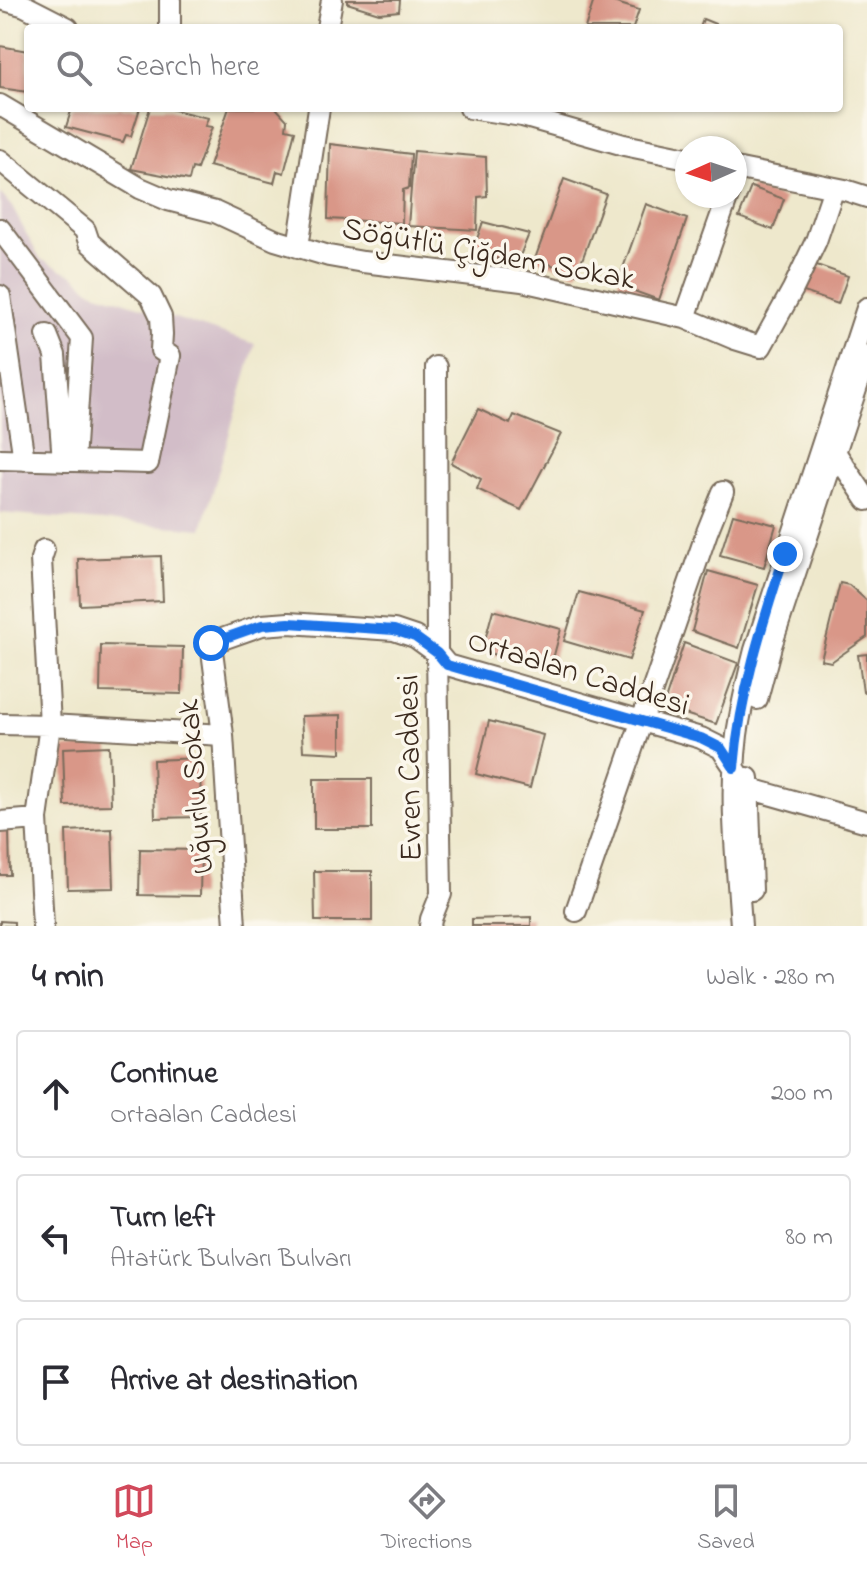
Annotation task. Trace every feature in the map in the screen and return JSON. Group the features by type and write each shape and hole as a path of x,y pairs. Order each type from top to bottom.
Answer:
{"street":[{"path":"4,0 25,3 61,24"},
{"path":"170,0 170,24"},
{"path":"328,24 332,0"},
{"name":"Söğütlü Çiğdem Sokak","path":"0,105 140,188 168,200 215,212 275,240 329,256 363,262 522,281 685,318 761,347 816,241 834,188"},
{"path":"298,247 318,112"},
{"path":"496,112 675,156"},
{"path":"0,160 85,230 89,242 151,296 161,317 161,350 170,356 148,463 0,459"},
{"path":"747,173 867,197"},
{"path":"685,318 724,208"},
{"path":"0,229 82,338 68,461"},
{"path":"0,296 24,460"},
{"path":"741,926 733,800 737,735 755,650 867,308"},
{"path":"47,335 55,355 68,461"},
{"path":"754,926 748,788 750,735 771,646 867,356"},
{"name":"Evren Caddesi","path":"430,926 441,894 436,367"},
{"path":"835,452 867,500"},
{"path":"576,911 723,492"},
{"path":"43,926 37,819 50,725 41,559 44,550"},
{"name":"Ortaalan Caddesi","path":"211,643 262,625 289,623 394,630 415,637 437,653 447,665 701,738 721,748 748,788"},
{"name":"Uğurlu Sokak","path":"211,643 223,735 235,926"},
{"path":"0,724 223,735"},
{"path":"748,788 867,822"},
{"path":"0,822 37,819"}],"shaded area":[{"path":"0,193 12,207 40,259 75,276 92,291 255,344 202,529 0,513"}],"building":[{"path":"347,0 400,0 399,11 379,13 347,3"},
{"path":"594,0 607,0 639,10 634,24 586,24"},
{"path":"0,46 24,50 24,91 0,88"},
{"path":"71,112 139,112 131,136 126,135 123,142 66,127"},
{"path":"149,112 183,112 208,118 205,126 212,127 197,169 192,168 189,180 131,169"},
{"path":"228,112 280,112 287,120 286,129 295,131 284,173 277,171 274,183 209,166"},
{"path":"330,144 411,154 409,188 403,190 402,223 328,219"},
{"path":"414,151 486,157 487,196 478,197 477,230 408,226"},
{"path":"564,179 606,194 577,274 535,259"},
{"path":"751,187 784,199 773,230 739,217 743,208 747,208"},
{"path":"646,204 687,219 659,300 617,285"},
{"path":"483,222 529,234 517,263 472,253"},
{"path":"811,263 848,276 838,304 801,291"},
{"path":"478,409 510,424 514,415 561,434 521,510 477,489 481,479 451,463"},
{"path":"733,514 776,525 764,567 720,555"},
{"path":"161,556 163,601 80,605 78,559"},
{"path":"708,571 758,585 739,648 692,631"},
{"path":"840,583 849,585 867,601 867,637 831,662 821,660"},
{"path":"579,592 645,610 629,660 564,641"},
{"path":"493,610 561,629 550,670 482,651"},
{"path":"684,643 738,663 716,724 663,707"},
{"path":"101,645 183,647 182,694 100,692"},
{"path":"867,654 867,691 863,692 858,655"},
{"path":"341,715 341,753 303,751 301,716"},
{"path":"489,721 543,735 530,788 476,774"},
{"path":"109,746 111,805 65,806 63,748"},
{"path":"200,758 201,817 155,818 153,760"},
{"path":"314,779 372,779 372,829 314,829"},
{"path":"112,829 114,888 68,889 66,831"},
{"path":"0,830 9,830 10,875 0,875"},
{"path":"140,849 201,850 200,896 139,895"},
{"path":"314,871 372,871 372,921 315,921"},
{"path":"531,917 531,926 472,926 472,919"},
{"path":"0,921 14,922 14,926 0,926"}],"route":[{"path":"211,643 262,625 289,623 394,630 415,637 437,653 447,665 701,738 721,748 734,768 737,735 755,650 785,554"}]}
